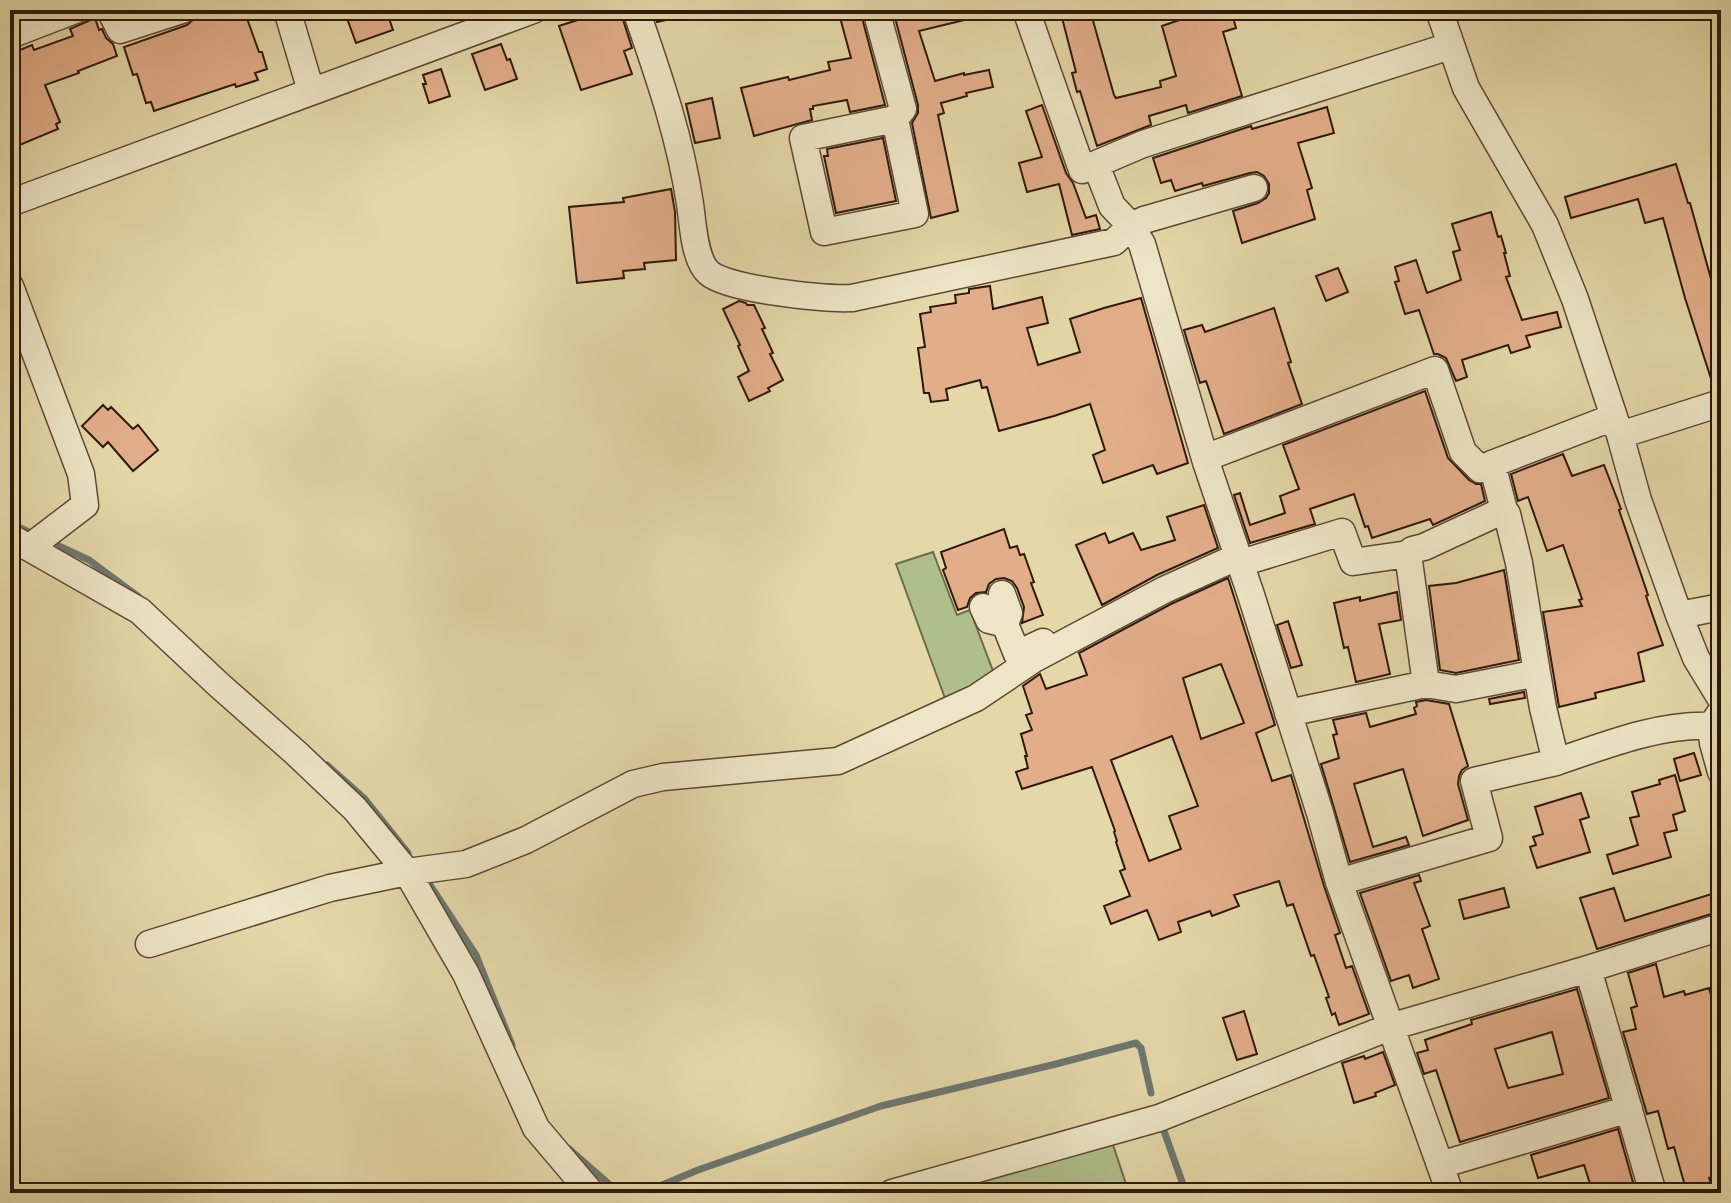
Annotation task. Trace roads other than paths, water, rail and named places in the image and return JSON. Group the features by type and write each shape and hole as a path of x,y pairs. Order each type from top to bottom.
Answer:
{"street":[{"path":"10,35 75,10"},
{"path":"110,10 120,30 182,10"},
{"path":"287,10 311,91"},
{"path":"10,203 533,10"},
{"path":"636,10 684,162 700,260 710,275 719,279 814,297 852,298 1114,242 1131,226 1144,220 1254,188"},
{"path":"876,10 903,109 895,119 803,138 824,232 915,214 895,119"},
{"path":"1026,10 1082,170 1143,144 1450,46"},
{"path":"1439,10 1466,88 1545,225 1575,299 1638,500 1679,615 1696,658 1721,699"},
{"path":"1096,165 1112,206 1131,226 1142,244 1205,458 1320,813 1339,882 1450,1193"},
{"path":"10,286 81,474 85,505 20,542"},
{"path":"1205,458 1435,370 1463,452 1480,469 1617,426 1721,403"},
{"path":"1492,464 1519,563 1543,708 1556,762"},
{"path":"149,944 330,888 466,864 526,840 633,784 663,777 838,761 976,698 1034,659 1164,590 1240,560 1342,532 1353,562 1408,554 1504,510"},
{"path":"20,542 140,611 355,809 407,872 466,974 536,1128 591,1193"},
{"path":"1408,554 1426,684"},
{"path":"992,600 989,620 1005,624 1017,654 1062,634 1065,644"},
{"path":"1679,615 1721,607"},
{"path":"1288,713 1426,684 1456,689 1537,673"},
{"path":"1339,882 1489,838 1474,781 1556,762 1625,738 1716,718 1713,743 1721,772"},
{"path":"892,1193 1159,1118 1390,1027 1721,927"},
{"path":"1588,969 1653,1193"},
{"path":"1440,1165 1629,1109"}],"waterway":[{"path":"10,523 37,536"},
{"path":"48,541 89,560 139,597"},
{"path":"327,765 364,798 408,853"},
{"path":"424,876 476,955 512,1045"},
{"path":"643,1193 698,1170 881,1106 1136,1043 1141,1048 1151,1093"},
{"path":"1164,1131 1186,1193"},
{"path":"569,1149 619,1193"}]}
